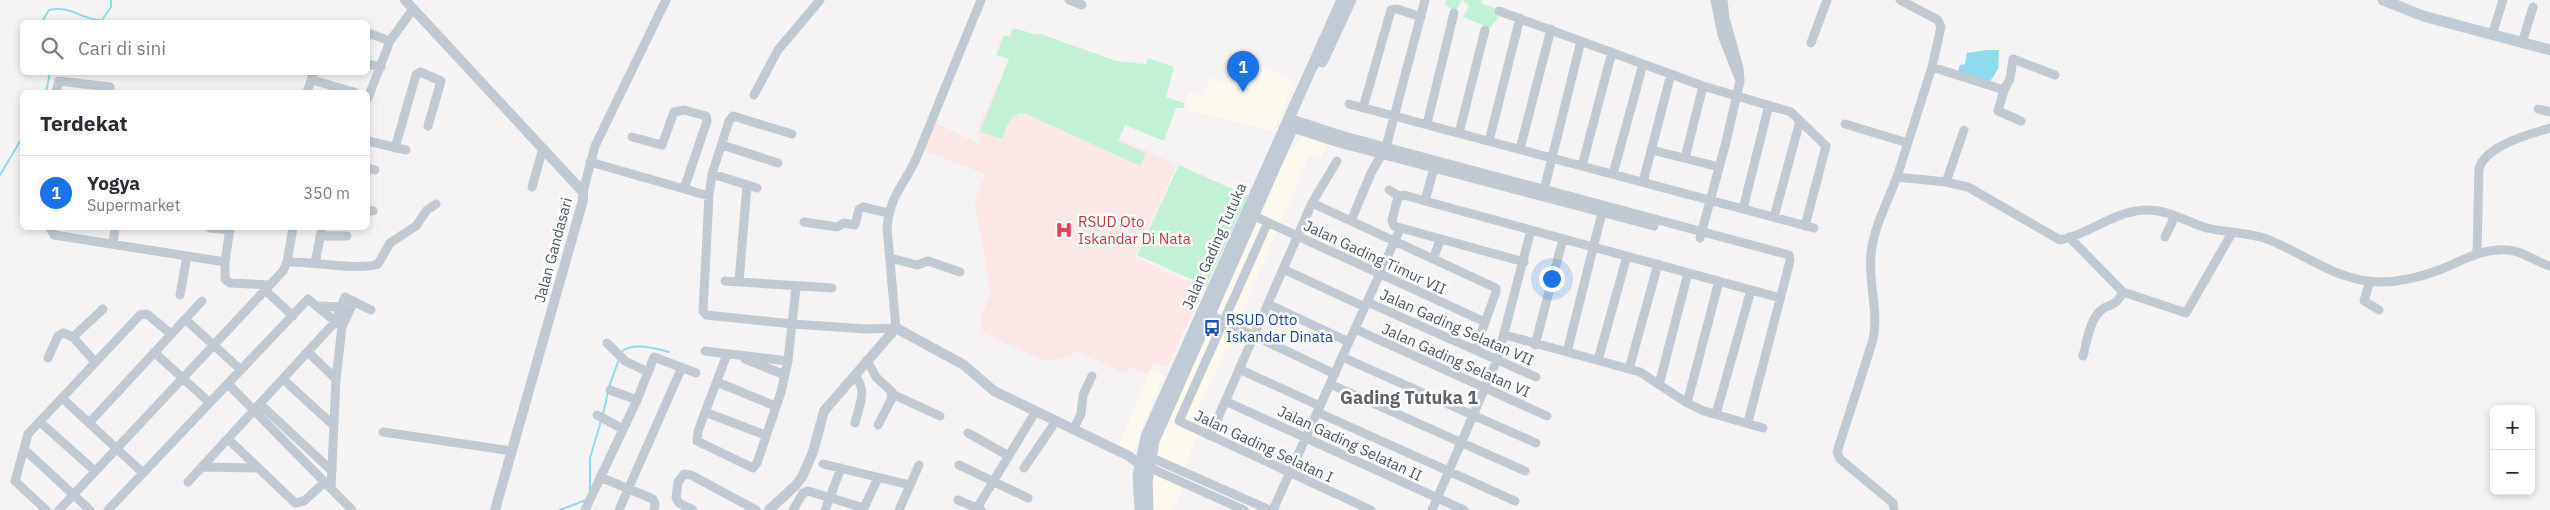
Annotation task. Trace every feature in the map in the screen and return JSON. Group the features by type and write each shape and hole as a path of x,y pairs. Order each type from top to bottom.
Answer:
{"main road":[{"name":"Jalan Gading Tutuka","path":"1206,316 1254,216 1342,0"},
{"name":"Jalan Gading Tutuka","path":"1140,510 1138,483 1142,460 1154,441 1206,316 1291,123 1351,0"},
{"path":"2383,0 2424,16 2492,36 2550,50"},
{"name":"Jalan Gading Tutuka","path":"1142,460 1148,510"}],"street":[{"name":"Jalan Gandasari","path":"405,0 583,192 583,200 495,510"},
{"path":"583,192 590,162 599,137 649,39 666,0"},
{"path":"754,94 778,50 820,0"},
{"path":"769,510 796,486 802,477 813,452 824,411 896,328 888,213 893,196 908,177 916,159 981,0"},
{"path":"1069,0 1082,5"},
{"path":"1351,221 1371,173 1384,150 1425,0"},
{"path":"1715,0 1722,35 1740,81"},
{"path":"1700,235 1740,81 1739,68 1725,18 1724,0"},
{"path":"1811,44 1827,0"},
{"path":"1894,510 1893,503 1840,459 1837,452 1873,340 1876,323 1870,276 1872,248 1932,67 1941,24 1900,0"},
{"path":"2492,36 2503,0"},
{"path":"2522,43 2533,7"},
{"path":"370,92 390,41 413,9"},
{"path":"1363,108 1392,10 1398,9 1421,17"},
{"path":"1349,104 1810,227 1826,148 1791,112 1703,86 1499,11"},
{"path":"1427,124 1454,13"},
{"path":"1489,141 1520,18"},
{"path":"1520,149 1551,29"},
{"path":"1459,133 1485,30"},
{"path":"370,34 390,41"},
{"path":"1543,193 1581,41"},
{"path":"1582,166 1612,52"},
{"path":"2021,121 1998,111 2004,90 2010,79 2013,59 2054,75"},
{"path":"370,64 381,67"},
{"path":"1613,174 1643,64"},
{"path":"1932,67 2004,90"},
{"path":"395,148 416,75 420,72 441,80 428,126"},
{"path":"1643,182 1671,74"},
{"path":"308,90 313,76 349,90"},
{"path":"57,90 59,81 110,87"},
{"path":"1684,158 1703,86"},
{"path":"1743,209 1770,105"},
{"path":"2538,109 2550,112"},
{"path":"632,137 662,145 674,112 684,110 706,116 684,189"},
{"path":"792,134 733,116 712,174 709,196 703,311 712,317 866,329 896,328 964,365 994,392 1073,430 1142,460 1214,497 1244,510"},
{"path":"1774,217 1800,121"},
{"path":"1291,123 1603,210 1789,255 1790,261 1748,422"},
{"path":"1845,124 1908,143"},
{"path":"2478,253 2479,169 2482,161 2490,153 2507,143 2550,128"},
{"path":"1946,182 1964,130"},
{"path":"370,142 406,150"},
{"path":"722,144 778,163"},
{"path":"532,187 543,148"},
{"path":"1384,150 1434,168 1543,193"},
{"path":"1652,150 1719,167"},
{"path":"1210,436 1312,203 1337,161"},
{"path":"590,162 709,196"},
{"path":"1425,200 1434,168"},
{"path":"712,174 757,188"},
{"path":"1897,177 1946,182 1978,192 2060,240 2114,216 2145,210 2175,216 2207,228 2267,239 2339,273 2370,281 2404,279 2437,271 2478,253 2510,250 2525,254 2536,262 2550,266"},
{"path":"739,282 747,185"},
{"path":"1389,190 1399,196 1425,200 1780,298"},
{"path":"1399,196 1392,223 1400,230 1524,262"},
{"path":"1312,203 1496,289 1475,350"},
{"path":"286,262 309,261 359,266 378,264 390,243 416,226 427,210 436,204"},
{"path":"804,222 837,226 844,223 855,225 859,209 863,207 888,213"},
{"path":"1567,352 1603,210"},
{"name":"Jalan Gading Timur VII","path":"1254,216 1485,322"},
{"path":"2165,237 2175,216"},
{"name":"Jalan Gading Selatan I","path":"1268,222 1179,420 1371,510"},
{"path":"51,230 53,235 225,262"},
{"path":"113,244 115,230"},
{"path":"230,230 224,275 228,282 267,287 293,316"},
{"path":"59,510 283,271 293,230"},
{"path":"1142,460 1219,487 1272,510 1400,230"},
{"path":"1432,510 1497,360 1532,230"},
{"path":"315,263 321,232 347,236"},
{"path":"2069,237 2124,292 2186,313 2232,233"},
{"path":"1535,345 1563,238"},
{"path":"1433,259 1440,240"},
{"path":"180,295 187,256"},
{"path":"1598,360 1627,256"},
{"path":"890,258 917,265 928,261 960,272"},
{"path":"1629,369 1658,264"},
{"name":"Jalan Gading Selatan VII","path":"1283,269 1536,377"},
{"path":"1658,385 1688,273"},
{"path":"725,281 832,288"},
{"path":"1687,403 1719,281"},
{"path":"2370,281 2364,301 2379,310"},
{"path":"730,354 696,437 697,441 753,468 757,463 785,375 793,324 796,287"},
{"path":"1716,414 1751,290"},
{"path":"2083,356 2092,324 2101,311 2116,304 2124,292"},
{"path":"228,439 295,503 304,501 328,485 332,471 338,325 342,308 346,297 371,310"},
{"path":"108,510 307,300 317,306 338,325"},
{"path":"88,423 202,301"},
{"path":"188,482 308,352 338,325 354,301"},
{"path":"1268,304 1349,342"},
{"path":"317,306 342,308"},
{"path":"73,336 103,310"},
{"path":"46,510 15,481 25,450 27,436 142,313 150,316 171,334"},
{"path":"1206,316 1223,321 1335,374"},
{"path":"185,318 241,370"},
{"name":"Jalan Gading Selatan VI","path":"1355,329 1547,416"},
{"path":"48,358 60,333 73,336 95,362"},
{"path":"1505,335 1535,345 1598,360 1645,374 1658,385 1687,403 1763,428"},
{"path":"607,343 619,354 648,372"},
{"path":"704,351 788,361"},
{"path":"154,352 210,403"},
{"path":"308,352 336,379"},
{"path":"730,354 785,375"},
{"path":"585,510 637,400 654,356 696,372"},
{"path":"1342,357 1536,443"},
{"path":"867,360 876,378 892,394 940,416"},
{"path":"619,510 682,367"},
{"path":"1239,368 1449,472 1515,501"},
{"path":"855,376 861,383 863,390 855,423"},
{"path":"1073,430 1082,414 1083,395 1092,376"},
{"path":"283,379 334,426"},
{"path":"717,382 775,406"},
{"path":"228,384 332,471"},
{"path":"1330,384 1525,471"},
{"path":"610,390 637,400"},
{"path":"878,425 892,394"},
{"path":"62,398 143,473"},
{"name":"Jalan Gading Selatan II","path":"1225,401 1464,510"},
{"path":"257,407 352,510"},
{"path":"958,500 979,509 1036,411"},
{"path":"705,412 765,435"},
{"path":"600,417 622,429"},
{"path":"1024,468 1056,421"},
{"path":"40,422 95,471"},
{"path":"384,432 512,451"},
{"path":"968,432 1009,456"},
{"path":"25,450 90,510"},
{"path":"822,464 910,484"},
{"path":"899,510 919,464"},
{"path":"959,465 1028,498"},
{"path":"202,467 258,468"},
{"path":"825,510 841,468"},
{"path":"692,510 679,503 676,498 678,482 684,474 691,475 756,510"},
{"path":"600,477 653,499 655,504 654,510"},
{"path":"793,510 805,491 831,496 864,509 878,478"},
{"path":"1214,497 1219,487"}],"shaded area":[{"path":"1235,54 1296,81 1273,131 1185,110 1188,92 1202,97 1212,77 1227,84"},
{"name":"RSUD Oto Iskandar Di Nata","path":"999,81 1177,165 1135,257 1204,288 1167,367 1154,362 1148,374 1130,367 1126,374 1079,352 1045,361 983,333 980,318 991,295 975,202 985,174 923,150 934,122 979,144 981,139 976,133"},
{"path":"1303,136 1327,143 1321,158 1310,155 1230,342 1190,424 1201,430 1184,468 1155,455 1158,444 1284,160"},
{"path":"1151,370 1164,376 1132,453 1117,447"},
{"path":"1152,473 1183,487 1174,510 1153,510"}],"green space":[{"path":"1447,0 1462,0 1455,12 1445,4"},
{"path":"1462,0 1482,0 1481,3 1496,9 1498,18 1490,28 1463,17 1469,6"},
{"path":"1013,28 1041,34 1116,61 1146,64 1148,58 1174,67 1166,97 1184,103 1184,108 1176,108 1164,141 1125,125 1118,141 1146,153 1140,166 1024,113 1012,119 1002,139 980,132 1009,59 996,55 1004,35 1010,37"},
{"path":"1179,165 1248,196 1206,286 1137,255"}],"water":[{"path":"1999,50 1998,69 1989,83 1957,74 1960,65 1965,64 1967,53"}],"waterway":[{"path":"102,20 111,7 111,0"},
{"path":"43,20 49,10 57,9 72,11 96,20"},
{"path":"96,20 102,20"},
{"path":"46,90 49,75"},
{"path":"0,175 20,141"},
{"path":"621,352 632,347 651,348 669,352"},
{"path":"609,387 619,359"},
{"path":"603,414 608,392"},
{"path":"590,490 590,458 601,421"},
{"path":"560,510 586,500"}],"place":[{"name":"Yogya","path":"1243,92"},
{"name":"RSUD Oto Iskandar Di Nata","path":"1064,230"},
{"name":"RSUD Otto Iskandar Dinata","path":"1212,328"}],"district":[{"name":"Gading Tutuka 1","path":"1409,397"}]}
